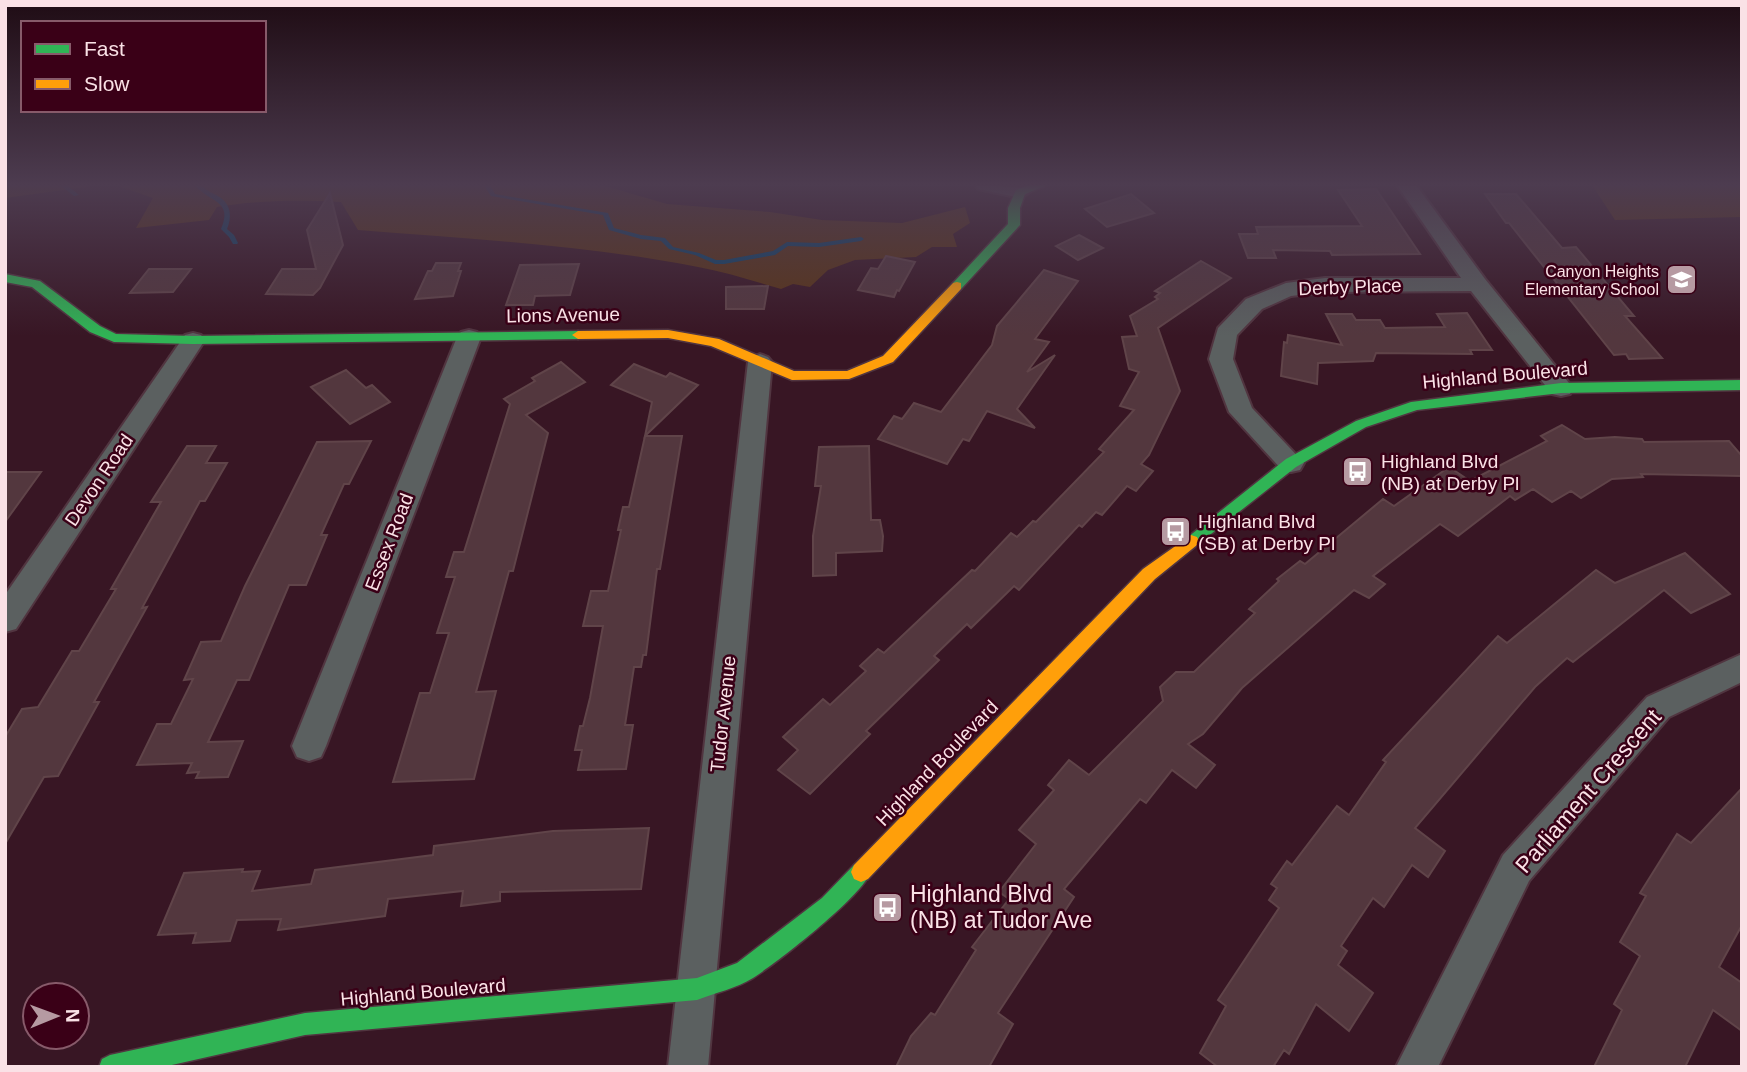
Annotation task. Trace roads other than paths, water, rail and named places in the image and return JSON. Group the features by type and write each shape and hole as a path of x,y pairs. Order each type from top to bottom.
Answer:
{"street":[{"name":"Lions Avenue","path":"5,278 36,284 96,329 114,338 193,340 668,334 714,342 792,376 849,375 888,359 1005,235"},
{"path":"1441,235 1476,284 1561,388"},
{"name":"Derby Place","path":"1291,463 1241,412 1222,359 1226,333 1254,304 1286,290 1325,285 1476,284"},
{"name":"Essex Road","path":"309,746 469,337"},
{"name":"Devon Road","path":"5,620 193,340"},
{"name":"Tudor Avenue","path":"688,1067 760,362"},
{"name":"Highland Boulevard","path":"110,1067 305,1024 697,989 744,971 829,905 1149,574 1291,463 1361,424 1416,405 1561,388 1742,385"},
{"name":"Parliament Crescent","path":"1416,1067 1516,868 1658,707 1742,667"}],"waterway":[{"path":"231,235 235,243"},
{"path":"634,235 663,239 671,248 697,254 715,262 775,253 787,244 819,245 861,239"}],"place":[{"name":"Canyon Heights Elementary School","path":"1682,280"},
{"name":"Highland Blvd (NB) at Derby Pl","path":"1358,472"},
{"name":"Highland Blvd (SB) at Derby Pl","path":"1175,532"},
{"name":"Highland Blvd (NB) at Tudor Ave","path":"887,907"}]}
